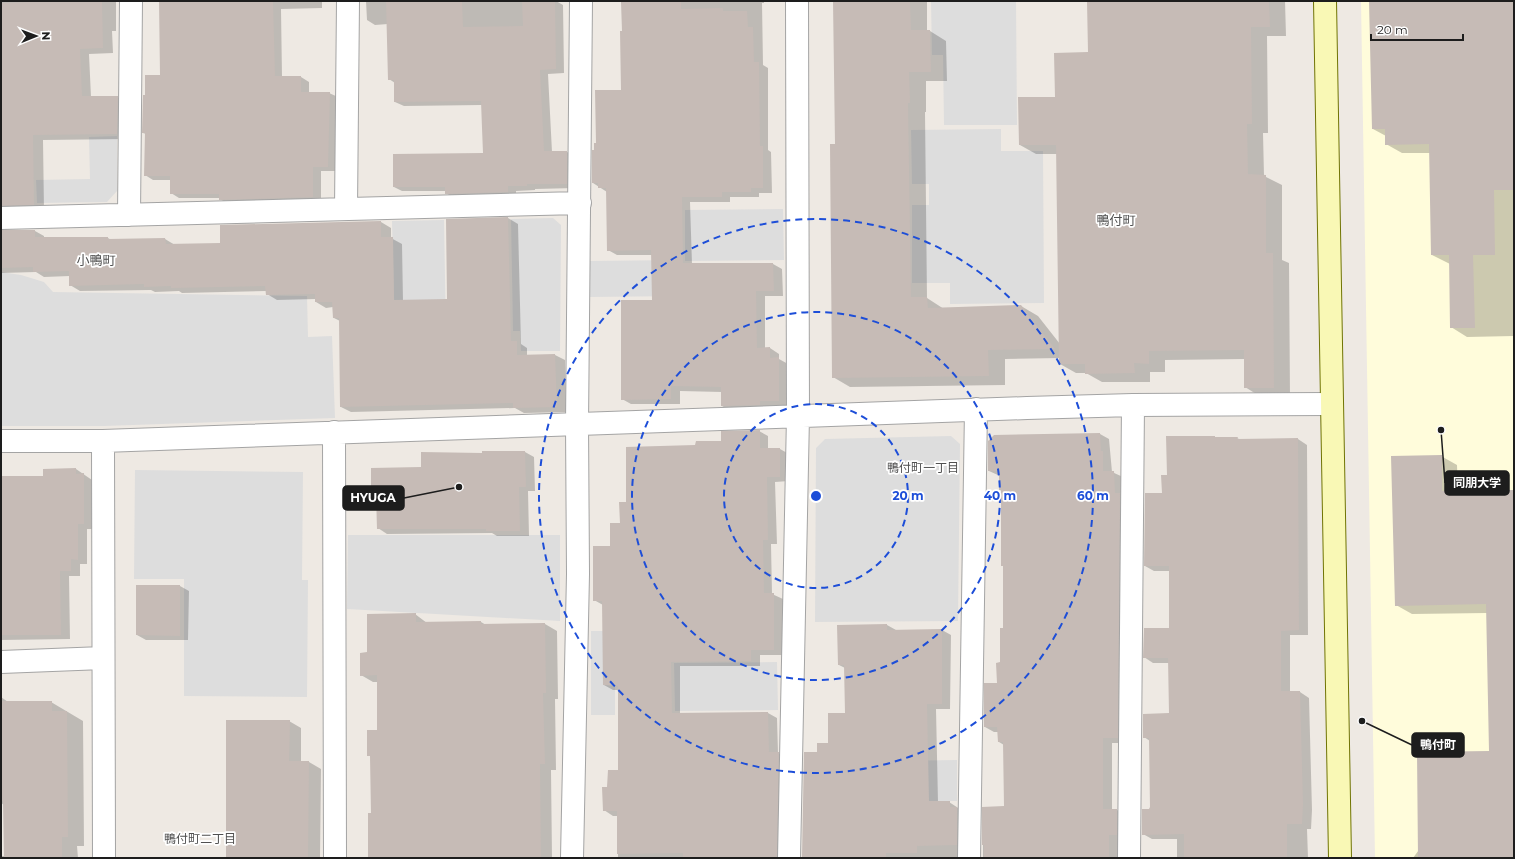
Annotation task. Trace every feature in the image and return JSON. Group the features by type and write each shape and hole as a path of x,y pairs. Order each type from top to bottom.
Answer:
{"street":[{"path":"129,215 131,1"},
{"path":"346,210 348,1"},
{"path":"572,858 578,582 577,424 581,1"},
{"path":"789,858 798,416 797,1"},
{"path":"1325,1 1340,858"},
{"path":"1,218 580,203"},
{"path":"1,442 103,441 1132,405 1332,404"},
{"path":"1129,858 1132,405"},
{"path":"969,858 976,410"},
{"path":"334,432 335,858"},
{"path":"103,441 104,858"},
{"path":"1,662 103,658"}],"shaded area":[{"path":"931,1 1016,1 1017,125 944,125 943,55 932,55"},
{"path":"1361,1 1514,1 1514,858 1375,858"},
{"path":"1001,129 1001,151 1043,151 1044,303 950,304 950,283 912,283 912,205 929,205 929,184 912,184 911,130"},
{"path":"117,136 117,191 107,202 37,203 36,180 90,179 89,137"},
{"path":"783,209 784,260 685,261 685,210"},
{"path":"553,218 561,225 560,351 521,351 520,331 513,331 511,219"},
{"path":"444,220 446,334 395,335 392,221"},
{"path":"683,260 683,296 589,297 589,261"},
{"path":"1,272 21,275 44,282 53,292 307,296 308,337 332,336 335,418 104,426 1,426"},
{"path":"951,436 960,444 958,621 815,622 816,448 825,439"},
{"path":"135,470 303,472 302,580 308,580 307,697 184,696 184,579 134,579"},
{"path":"348,535 560,535 560,621 347,609"},
{"path":"591,631 615,631 615,715 591,715"},
{"path":"777,662 778,710 675,711 674,663"},
{"path":"957,760 957,801 893,801 893,761"}],"building":[{"path":"102,1 103,48 80,49 82,96 118,96 117,134 33,135 34,205 1,206 1,3"},
{"path":"159,1 273,1 275,76 301,76 301,92 330,92 328,167 313,167 313,197 219,200 219,194 170,194 170,176 144,176 145,133 142,133 143,95 145,95 145,75 160,75"},
{"path":"386,1 462,1 463,27 523,26 522,1 555,1 556,69 540,70 544,151 567,151 567,184 527,184 527,186 508,186 508,192 445,194 445,187 393,187 393,154 483,153 481,101 394,102 394,80 388,80"},
{"path":"681,1 681,9 723,8 723,11 747,11 748,27 753,27 754,62 759,62 760,146 763,146 763,188 751,188 751,192 722,192 722,197 682,197 683,263 773,263 774,291 756,291 757,348 770,347 770,358 779,357 779,401 760,401 760,405 721,406 721,387 671,386 671,399 621,400 621,300 652,300 651,250 607,251 606,188 598,188 598,183 592,183 592,150 594,150 594,143 596,143 595,90 621,90 621,2"},
{"path":"833,1 910,1 911,30 930,30 931,72 909,72 910,103 908,103 911,297 927,297 928,308 1021,305 1055,349 988,350 989,376 832,378 830,144 835,144"},
{"path":"1087,1 1269,1 1270,27 1251,27 1252,124 1247,124 1248,174 1266,175 1266,253 1273,253 1274,388 1244,388 1244,350 1149,351 1149,364 1134,363 1135,373 1085,374 1085,364 1059,364 1056,145 1019,145 1018,97 1055,97 1054,53 1088,52"},
{"path":"1369,1 1514,1 1514,190 1494,190 1495,255 1473,255 1475,328 1450,328 1449,255 1431,255 1429,144 1385,145 1385,129 1372,129"},
{"path":"508,217 511,341 517,341 517,355 555,354 557,407 513,408 513,403 340,407 339,318 333,318 332,302 315,302 315,294 266,295 265,286 171,288 171,286 144,287 144,284 69,286 69,271 33,272 33,267 1,268 1,230 35,230 35,237 108,237 108,239 165,238 166,244 220,243 220,225 381,221 381,237 393,237 394,300 447,299 446,219"},
{"path":"760,430 760,448 780,448 780,477 767,477 768,540 763,540 764,593 774,593 774,650 751,650 751,661 671,662 672,713 768,712 769,752 779,752 777,858 683,858 683,853 617,854 617,811 603,811 602,787 607,787 608,770 618,770 618,686 603,685 602,601 593,601 593,546 610,546 610,523 620,523 619,502 626,502 626,447 695,445 696,441 721,441 721,431"},
{"path":"1100,433 1101,451 1103,451 1103,471 1114,471 1115,493 1120,493 1118,738 1103,738 1103,809 1117,809 1117,835 1109,835 1109,858 984,858 984,845 982,845 982,807 1004,806 1003,742 998,742 997,727 984,727 984,683 997,683 996,663 1000,662 1000,628 1003,628 1001,490 999,490 999,471 988,471 988,441 994,435"},
{"path":"1166,436 1238,437 1237,439 1298,438 1299,630 1281,631 1281,691 1300,691 1303,804 1302,824 1287,824 1287,857 1184,858 1184,834 1142,835 1142,809 1149,809 1150,807 1149,738 1143,738 1143,714 1169,713 1168,658 1143,658 1144,628 1169,628 1169,566 1144,566 1145,493 1162,493 1161,475 1167,475"},
{"path":"482,451 525,451 526,487 519,487 520,531 486,531 486,529 377,529 376,494 371,494 371,468 421,467 421,452 482,453"},
{"path":"1442,455 1442,491 1514,490 1514,858 1418,858 1417,752 1489,751 1486,604 1395,606 1391,456"},
{"path":"76,468 76,474 84,473 84,524 78,524 78,560 71,559 71,571 60,571 61,635 1,635 1,476 43,476 43,469"},
{"path":"136,585 180,585 180,636 136,635"},
{"path":"416,613 416,622 481,621 481,624 545,623 546,693 543,693 545,764 540,764 541,858 368,858 368,813 371,813 370,756 367,756 367,730 377,730 377,675 360,676 360,653 367,652 367,614"},
{"path":"887,624 887,630 942,629 942,704 927,704 929,801 950,801 950,807 957,807 957,845 917,846 917,853 886,853 886,858 802,858 804,752 817,752 817,743 828,743 828,713 845,713 844,665 838,665 837,625"},
{"path":"1,701 52,701 52,711 67,711 68,837 62,837 62,858 4,858 3,801 1,801"},
{"path":"226,720 290,720 289,761 309,761 308,858 226,858"}],"place":[{"name":"同朋大学","path":"1441,430"},
{"name":"HYUGA","path":"459,487"},
{"name":"鴨付町","path":"1362,721"}],"district":[{"name":"鴨付町","path":"1116,220"},
{"name":"小鴨町","path":"96,260"},
{"name":"鴨付町一丁目","path":"923,467"},
{"name":"鴨付町二丁目","path":"200,838"}]}
